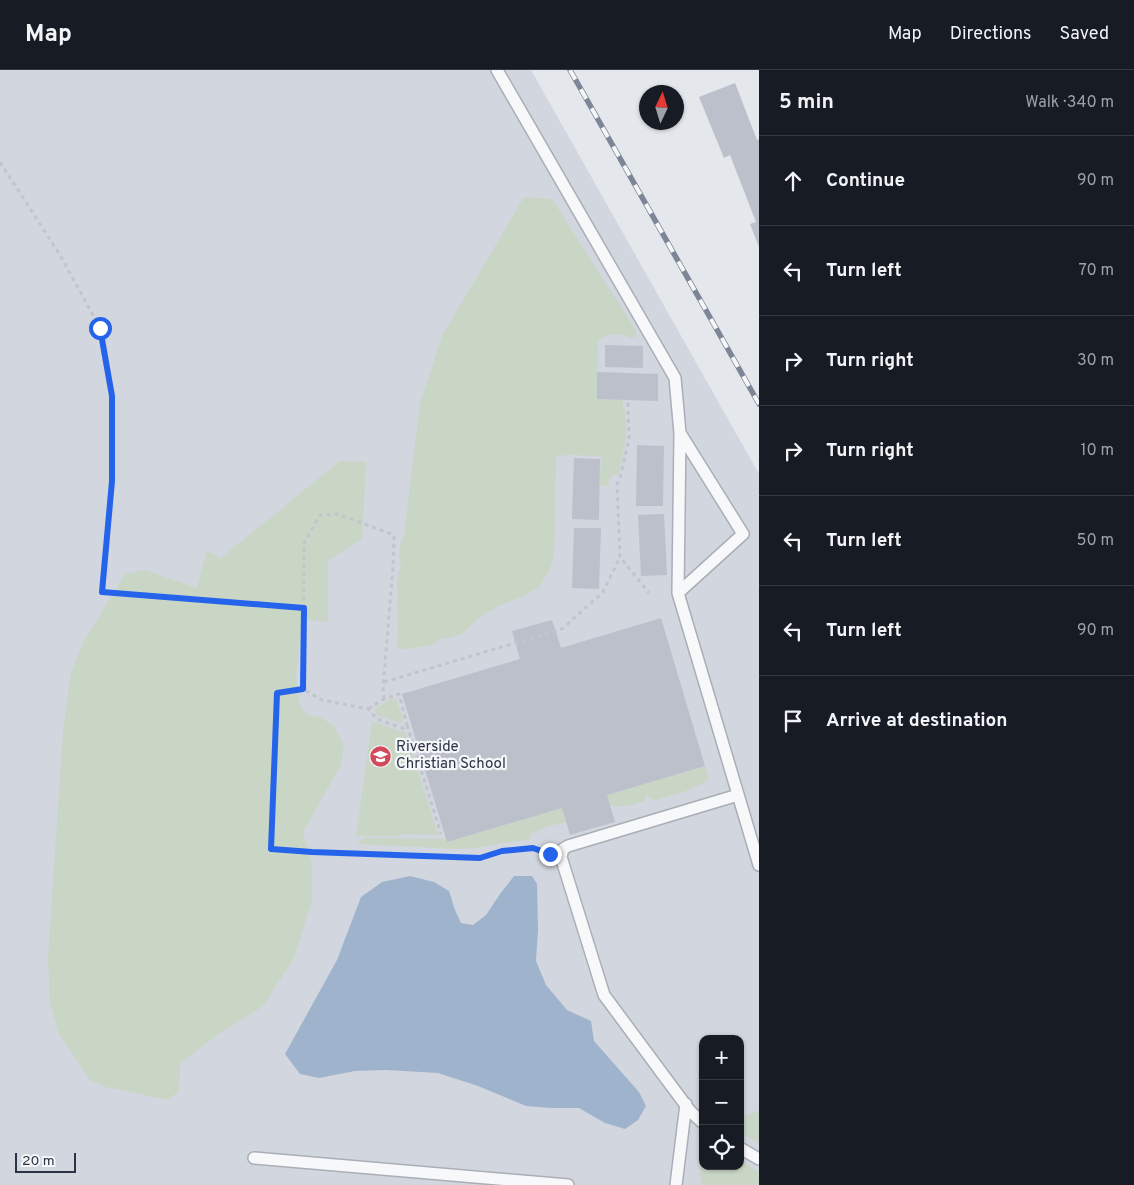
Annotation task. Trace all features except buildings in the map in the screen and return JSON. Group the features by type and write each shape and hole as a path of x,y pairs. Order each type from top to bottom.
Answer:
{"lane":[{"path":"497,70 675,378 680,432 678,593 759,865"},
{"path":"678,593 743,534 680,432"},
{"path":"699,1119 690,1111 604,995 561,857 563,850 568,846 738,795"},
{"path":"676,1185 686,1104"},
{"path":"744,1150 759,1159"},
{"path":"254,1158 568,1185"}],"path":[{"path":"0,162 60,255 100,328 112,396 112,481 102,592 304,608"},
{"path":"384,682 562,629 603,592 620,557 617,484 629,439 628,403"},
{"path":"303,689 304,543 320,515 338,514 394,535 384,699"},
{"path":"620,557 649,593"},
{"path":"407,724 405,729 377,719 368,709 322,700 303,689 277,693 271,849 480,858 502,851 533,848 550,854"},
{"path":"368,709 384,699 399,694 441,834"}],"shaded area":[{"name":"Riverside Christian School","path":"0,70 531,70 759,474 759,1185 0,1185"}],"green space":[{"path":"524,197 552,199 637,332 635,337 620,334 607,336 598,341 597,399 623,400 625,410 626,437 619,473 609,479 609,486 600,485 601,456 566,455 556,457 554,555 550,569 539,587 522,597 498,606 474,622 464,633 441,639 432,645 397,649 397,579 401,566 399,557 400,546 404,536 420,404 442,336"},
{"path":"340,461 366,462 362,539 328,561 328,622 302,619 296,677 300,706 309,716 320,717 334,726 344,745 341,765 303,832 312,865 312,901 294,958 263,1006 217,1035 180,1064 179,1091 168,1100 106,1087 90,1080 59,1034 50,1003 48,958 63,732 71,673 84,641 125,574 145,570 197,588 207,551 221,558"},
{"path":"393,698 396,699 403,719 402,723 377,715 375,710"},
{"path":"372,721 406,733 438,835 356,836"},
{"path":"705,766 709,778 706,782 686,791 656,800 649,798 646,794 644,801 635,804 623,806 609,805 607,795"},
{"path":"562,808 566,822 546,827 530,835 531,839 457,849 357,844 364,838 446,839 447,842"},
{"path":"759,1111 759,1143 744,1134 744,1116"},
{"path":"744,1163 759,1172 759,1185 702,1185 700,1170 744,1170"}],"water":[{"path":"410,876 434,882 449,891 461,923 473,925 486,915 514,876 532,876 537,884 538,930 536,961 546,985 567,1010 591,1021 594,1041 639,1092 646,1106 638,1120 625,1129 605,1123 579,1108 526,1106 478,1086 438,1073 386,1070 355,1071 319,1078 300,1074 285,1054 337,960 361,897 382,882"}],"railway":[{"path":"570,70 759,404"}],"place":[{"name":"Riverside Christian School","path":"380,756"}],"route":[{"path":"100,328 112,396 112,481 102,592 304,608 303,689 277,693 271,849 480,858 502,851 533,848 550,854"}]}
